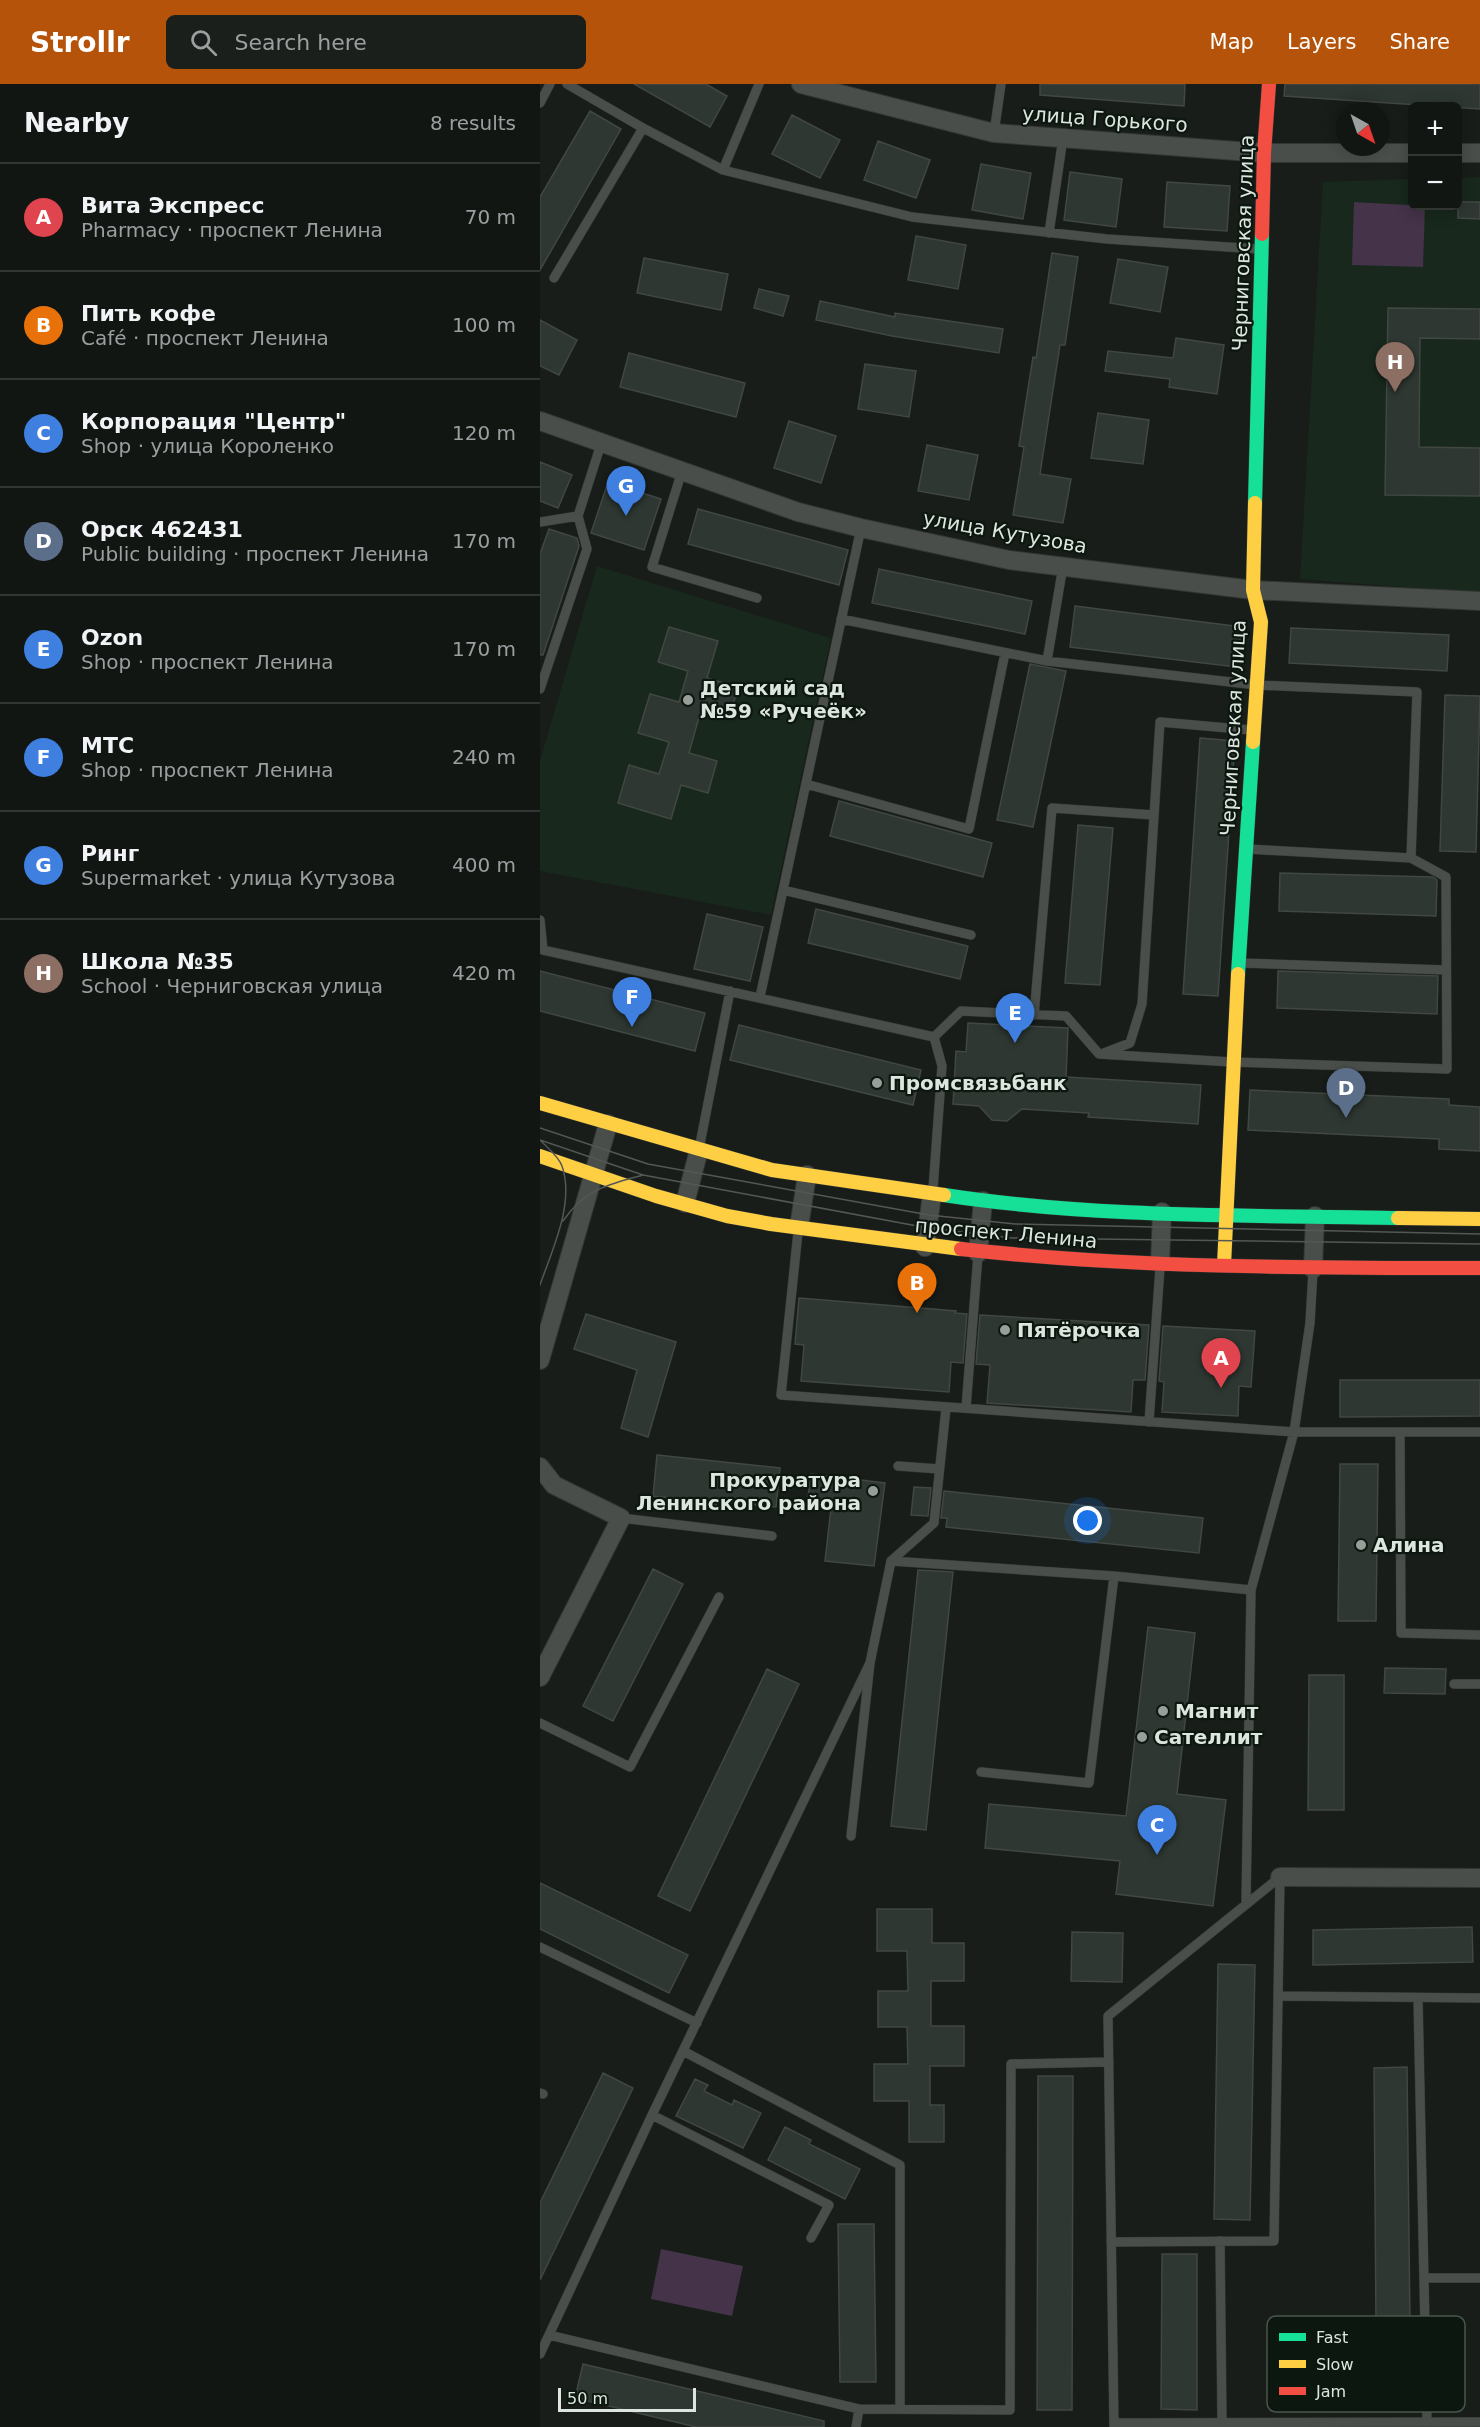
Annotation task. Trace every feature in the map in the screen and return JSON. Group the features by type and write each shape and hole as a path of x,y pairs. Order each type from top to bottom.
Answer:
{"main road":[{"name":"Черниговская улица","path":"1224,1265 1232,1062 1261,622 1253,590 1264,153 1269,84"},
{"name":"проспект Ленина","path":"540,1103 772,1170 1015,1206 1226,1215 1480,1219"},
{"name":"проспект Ленина","path":"540,1156 728,1216 925,1247 978,1253 1313,1269 1480,1268"}],"street":[{"name":"улица Горького","path":"801,84 994,133 1264,153 1408,153"},
{"path":"1462,153 1480,153"},
{"name":"улица Кутузова","path":"540,421 798,512 1009,560 1253,590 1480,601"},
{"path":"541,1351 608,1124"},
{"path":"686,1203 699,1150"},
{"path":"799,1227 807,1175"},
{"path":"925,1247 932,1194"},
{"path":"978,1253 983,1201"},
{"path":"1160,1263 1162,1212"},
{"path":"1313,1269 1315,1216"},
{"path":"540,1467 554,1485 621,1518 540,1677"},
{"path":"1280,1876 1480,1878"}],"lane":[{"path":"540,103 550,84"},
{"path":"567,84 643,128 723,170 912,217 1107,239 1262,249"},
{"path":"723,170 759,84"},
{"path":"994,133 1001,84"},
{"path":"554,278 643,128"},
{"path":"1049,232 1063,138"},
{"path":"540,689 587,549 578,516 601,444"},
{"path":"682,471 652,567 757,597"},
{"path":"540,522 578,516"},
{"path":"759,998 861,528"},
{"path":"1047,661 1063,566"},
{"path":"841,619 1047,661 1257,685 1417,693 1411,858"},
{"path":"806,784 969,829 1005,653"},
{"path":"1099,1054 1131,1043 1142,1004 1160,722 1254,730"},
{"path":"1034,1015 1052,808 1154,815"},
{"path":"934,1036 961,1011 1066,1016 1099,1054 1232,1062 1447,1069 1446,877 1411,858 1246,849"},
{"path":"783,890 972,935"},
{"path":"540,920 543,950 934,1036"},
{"path":"1239,963 1446,969"},
{"path":"699,1150 730,991"},
{"path":"932,1194 942,1066 934,1036"},
{"path":"799,1227 781,1395 1294,1432 1480,1432"},
{"path":"966,1408 978,1253"},
{"path":"1149,1422 1160,1263"},
{"path":"1246,1904 1251,1590 1294,1432 1310,1323 1313,1269"},
{"path":"851,1836 870,1663 891,1561 934,1523 946,1408"},
{"path":"1400,1432 1401,1633 1480,1635"},
{"path":"898,1466 939,1470"},
{"path":"621,1518 772,1536"},
{"path":"891,1561 1114,1576 1251,1590"},
{"path":"981,1773 1089,1783 1114,1576"},
{"path":"540,1723 630,1767 719,1597"},
{"path":"540,2354 652,2115 870,1663"},
{"path":"1454,1684 1480,1684"},
{"path":"1280,1876 1108,2016 1114,2425 1222,2422 1379,2425 1480,2422"},
{"path":"1112,2242 1274,2241 1280,1876"},
{"path":"540,1947 697,2023"},
{"path":"1279,1996 1480,1998"},
{"path":"1418,1998 1425,2316"},
{"path":"683,2051 900,2165 900,2409"},
{"path":"549,2335 859,2409 1010,2410 1011,2064 1108,2062"},
{"path":"652,2115 829,2205 811,2238"},
{"path":"1220,2241 1222,2422"},
{"path":"1424,2278 1480,2278"},
{"path":"856,2427 859,2409"},
{"path":"1427,2412 1427,2422"}],"shaded area":[{"path":"1480,177 1480,593 1300,579 1323,182 1408,179 1408,210 1462,210 1462,178"},
{"path":"1354,202 1408,205 1408,210 1425,210 1423,267 1352,265"},
{"name":"Детский сад №59 «Ручеёк»","path":"597,566 831,638 771,915 540,871 540,761"},
{"path":"661,2249 743,2266 732,2316 651,2299"}],"building":[{"path":"634,84 706,84 727,96 710,127"},
{"path":"1040,84 1185,84 1184,106 1040,95"},
{"path":"1285,84 1480,84 1480,109 1462,108 1462,102 1408,102 1408,104 1284,96"},
{"path":"590,111 621,129 540,270 540,197"},
{"path":"792,115 840,140 820,178 772,154"},
{"path":"878,141 930,160 916,198 864,180"},
{"path":"981,164 1031,173 1023,219 972,210"},
{"path":"1070,172 1122,179 1116,227 1064,220"},
{"path":"1167,182 1230,186 1227,231 1164,227"},
{"path":"1462,202 1480,202 1480,219 1458,218 1458,210 1462,210"},
{"path":"916,236 966,245 958,289 908,280"},
{"path":"1052,253 1078,257 1065,345 1060,345 1040,474 1071,479 1063,523 1013,515 1024,447 1019,446 1033,357 1036,358"},
{"path":"644,258 728,274 721,310 637,293"},
{"path":"1118,259 1168,267 1160,312 1110,303"},
{"path":"759,289 789,296 783,316 754,308"},
{"path":"820,301 895,317 895,313 1003,329 999,353 892,336 816,320"},
{"path":"1388,308 1480,309 1480,339 1420,338 1419,447 1480,448 1480,496 1385,495"},
{"path":"540,320 577,340 559,375 540,366"},
{"path":"1176,338 1224,345 1217,394 1169,387 1170,379 1105,371 1108,351 1173,358"},
{"path":"629,353 745,383 736,417 620,387"},
{"path":"865,364 916,371 909,417 858,409"},
{"path":"1098,413 1149,420 1143,464 1091,458"},
{"path":"789,421 836,436 821,483 774,468"},
{"path":"927,445 978,455 969,500 918,491"},
{"path":"540,462 572,475 558,508 540,501"},
{"path":"608,482 661,499 644,550 591,533"},
{"path":"698,509 848,550 839,585 688,544"},
{"path":"549,529 577,538 579,546 543,655 540,655 540,554"},
{"path":"879,569 1032,601 1025,634 872,603"},
{"path":"1075,606 1242,627 1236,667 1070,647"},
{"path":"669,627 718,641 707,678 738,687 729,719 701,710 689,753 717,761 708,793 681,785 671,819 618,803 629,765 659,774 669,742 638,733 650,694 679,702 688,671 658,662"},
{"path":"1291,628 1449,635 1447,671 1289,663"},
{"path":"1030,664 1066,671 1033,827 997,820"},
{"path":"1445,695 1480,696 1476,852 1440,851"},
{"path":"1200,738 1235,741 1218,996 1183,994"},
{"path":"839,801 992,843 983,877 830,836"},
{"path":"1078,825 1113,828 1100,985 1065,983"},
{"path":"1280,873 1433,877 1437,880 1436,916 1279,911"},
{"path":"816,909 968,946 960,979 808,943"},
{"path":"707,914 763,927 750,981 694,969"},
{"path":"540,971 705,1013 695,1051 540,1011"},
{"path":"1278,971 1438,976 1437,1014 1277,1008"},
{"path":"968,1023 1068,1028 1066,1077 1201,1085 1198,1124 1088,1117 1089,1113 1022,1109 1007,1121 992,1120 979,1106 953,1104 956,1051 966,1052"},
{"path":"739,1025 921,1070 913,1105 730,1060"},
{"path":"1250,1090 1449,1099 1449,1105 1480,1107 1480,1151 1439,1149 1439,1139 1248,1130"},
{"path":"799,1298 956,1311 955,1313 967,1314 963,1363 951,1362 949,1392 801,1381 804,1345 795,1344"},
{"path":"586,1314 676,1342 648,1437 621,1428 637,1370 574,1349"},
{"path":"980,1315 1149,1325 1145,1380 1133,1380 1131,1412 987,1403 990,1365 976,1364"},
{"path":"1163,1326 1255,1331 1251,1387 1239,1386 1238,1416 1162,1412 1164,1382 1159,1381"},
{"path":"1340,1380 1480,1380 1480,1416 1340,1417"},
{"path":"657,1455 780,1468 776,1507 724,1502 723,1506 701,1504 702,1501 653,1496"},
{"path":"1340,1464 1378,1464 1376,1621 1338,1621"},
{"path":"811,1474 885,1483 874,1566 825,1561 831,1508 807,1505"},
{"path":"914,1487 931,1488 928,1516 911,1515"},
{"path":"944,1491 1203,1518 1199,1553 946,1527 947,1518 941,1518"},
{"path":"653,1569 683,1584 613,1721 583,1706"},
{"path":"918,1570 953,1572 926,1830 891,1826"},
{"path":"1148,1627 1195,1633 1177,1794 1226,1800 1213,1906 1116,1894 1120,1861 985,1848 989,1804 1126,1816"},
{"path":"1385,1668 1446,1669 1445,1694 1384,1693"},
{"path":"767,1669 799,1684 690,1911 658,1896"},
{"path":"1309,1675 1344,1675 1344,1810 1308,1810"},
{"path":"540,1883 688,1955 669,1993 540,1929"},
{"path":"877,1909 932,1909 932,1943 964,1943 964,1981 931,1981 931,2026 964,2026 964,2066 930,2066 930,2105 944,2105 944,2142 909,2142 909,2101 874,2101 874,2064 908,2064 907,2027 878,2027 878,1991 908,1991 907,1951 877,1951"},
{"path":"1472,1927 1473,1962 1313,1965 1313,1930"},
{"path":"1072,1932 1123,1933 1122,1982 1071,1981"},
{"path":"1218,1964 1255,1965 1250,2220 1214,2219"},
{"path":"1407,2067 1410,2316 1376,2316 1374,2068"},
{"path":"603,2073 633,2088 540,2280 540,2203"},
{"path":"1038,2076 1073,2076 1072,2410 1037,2410"},
{"path":"695,2079 708,2085 704,2091 732,2105 734,2100 761,2113 743,2148 676,2116"},
{"path":"785,2127 811,2140 809,2144 860,2169 845,2199 768,2160"},
{"path":"838,2224 874,2224 876,2382 840,2382"},
{"path":"1162,2254 1197,2254 1197,2410 1161,2409"},
{"path":"583,2364 824,2421 824,2427 696,2427 575,2398"}],"tram line":[{"path":"540,1128 648,1164 929,1215 1015,1224 1480,1234"},
{"path":"540,1140 643,1175 928,1228 1012,1238 1480,1244"},
{"path":"540,1285 556,1242 566,1195 561,1163 541,1141"},
{"path":"563,1221 571,1210 588,1195 643,1175"}],"traffic: fast":[{"path":"1255,503 1262,234"},
{"path":"1238,974 1253,742"},
{"path":"944,1195 1114,1212 1398,1218"}],"traffic: slow":[{"path":"1253,742 1261,622 1253,590 1255,503"},
{"path":"1224,1265 1238,974"},
{"path":"540,1103 772,1170 944,1195"},
{"path":"540,1156 656,1196 727,1216 961,1249"},
{"path":"1398,1218 1480,1219"}],"traffic: jam":[{"path":"1262,234 1269,84"},
{"path":"961,1249 1155,1263 1285,1267 1480,1268"}],"place":[{"name":"Школа №35","path":"1395,392"},
{"name":"Ринг","path":"626,516"},
{"name":"Детский сад №59 «Ручеёк»","path":"688,700"},
{"name":"МТС","path":"632,1027"},
{"name":"Ozon","path":"1015,1043"},
{"name":"Промсвязьбанк","path":"877,1083"},
{"name":"Орск 462431","path":"1346,1118"},
{"name":"Пить кофе","path":"917,1313"},
{"name":"Пятёрочка","path":"1005,1330"},
{"name":"Вита Экспресс","path":"1221,1388"},
{"name":"Прокуратура Ленинского района","path":"873,1491"},
{"name":"Алина","path":"1361,1545"},
{"name":"Магнит","path":"1163,1711"},
{"name":"Сателлит","path":"1142,1737"},
{"name":"Корпорация \"Центр\"","path":"1157,1855"}]}
